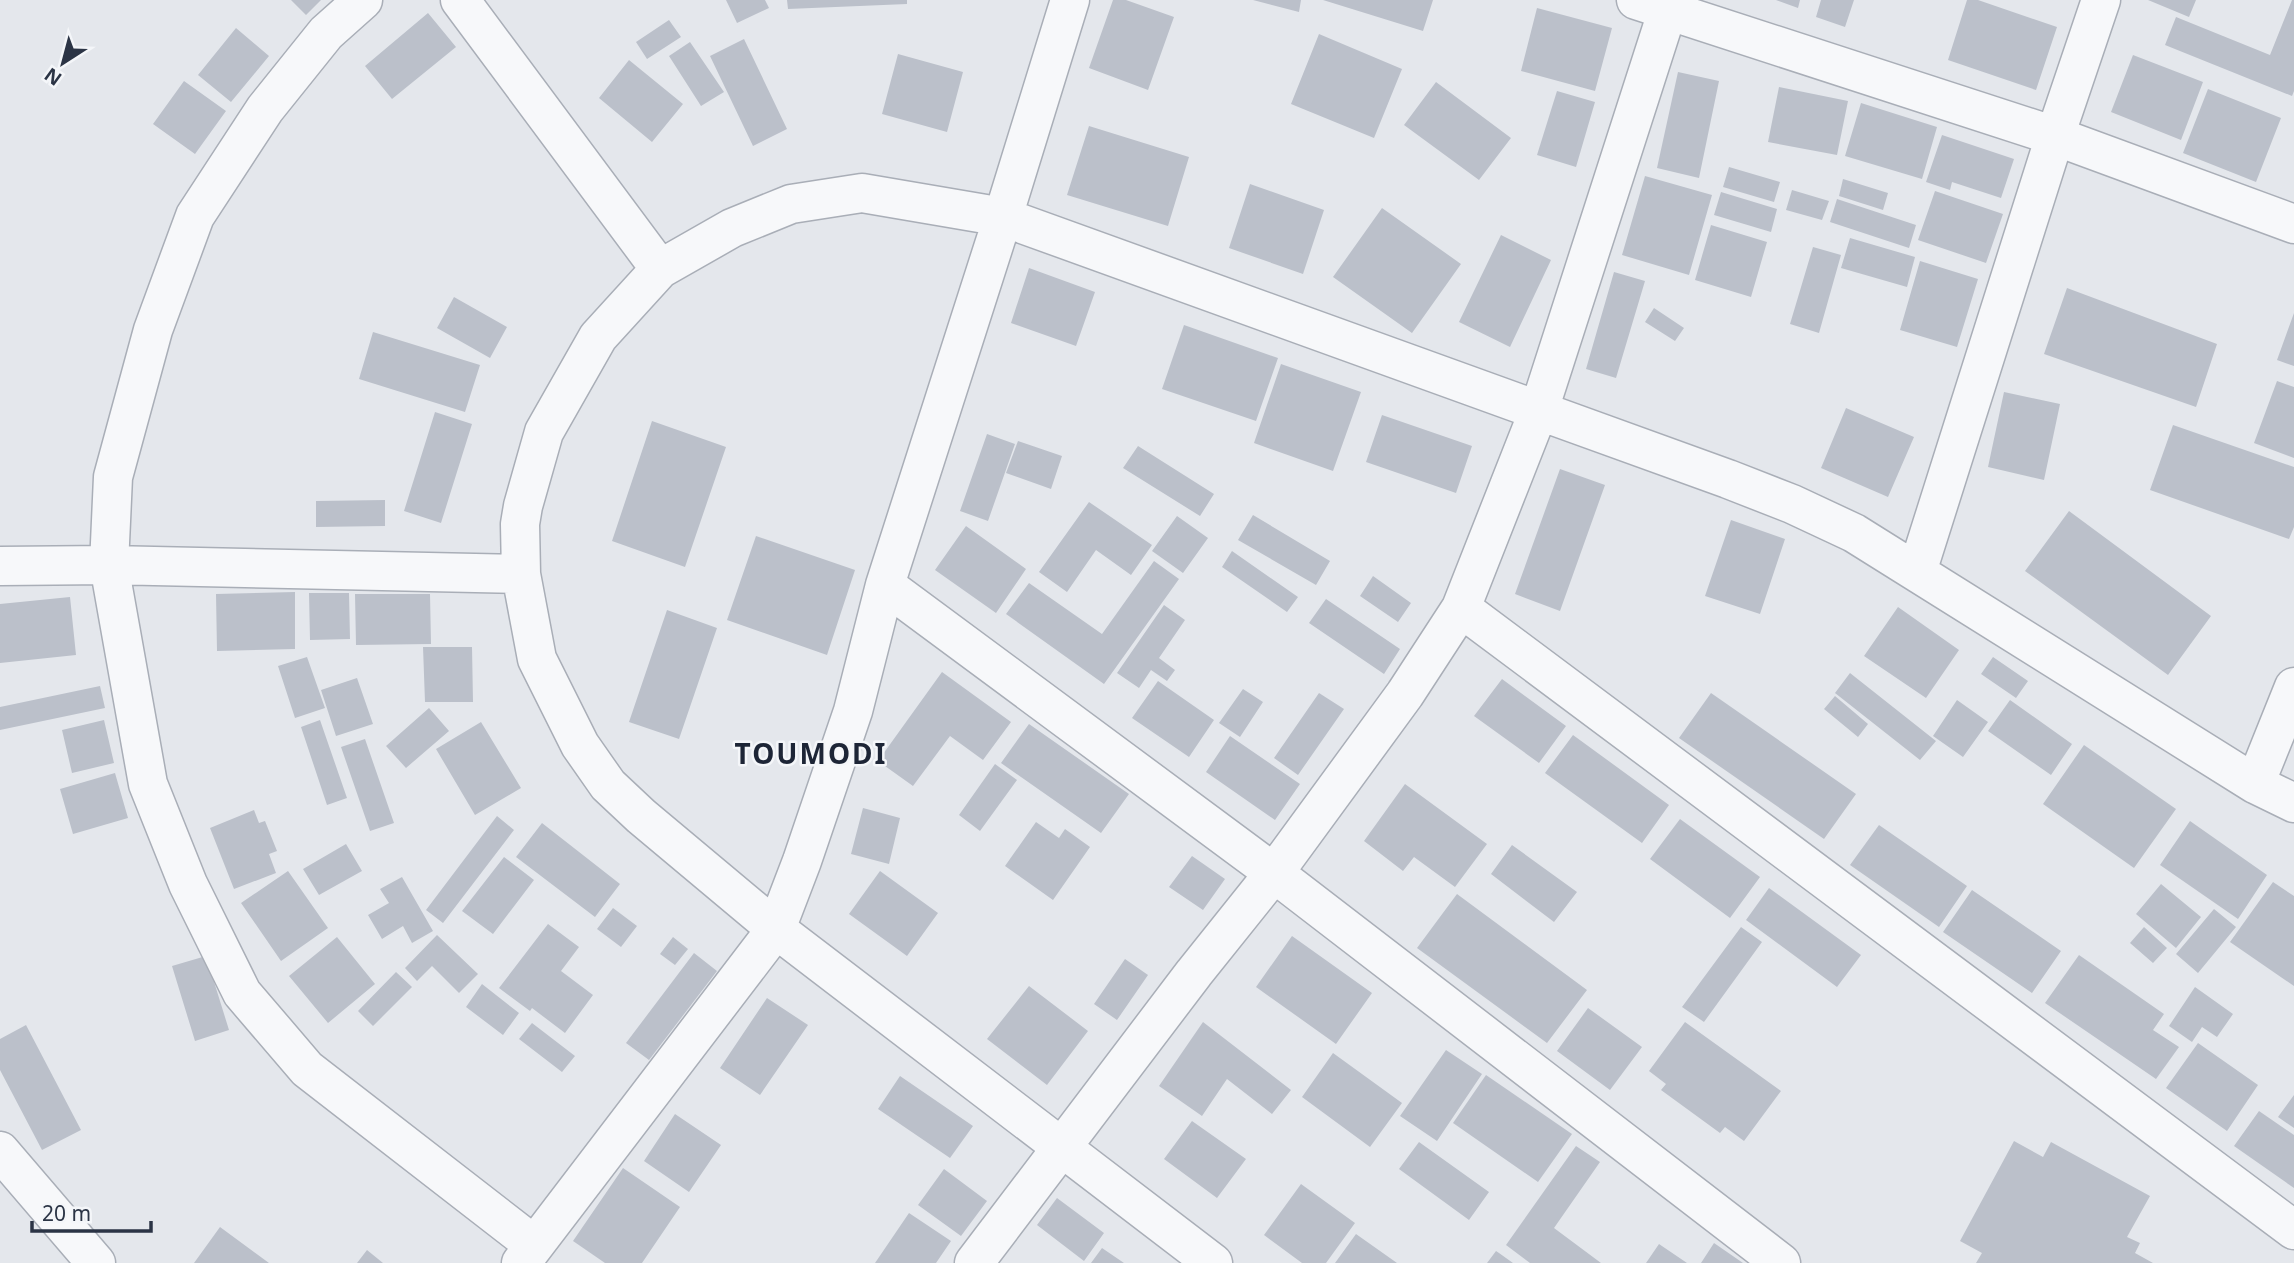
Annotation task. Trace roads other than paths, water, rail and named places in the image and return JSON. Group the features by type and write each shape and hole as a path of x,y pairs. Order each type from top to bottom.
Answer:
{"street":[{"path":"363,0 326,33 265,109 195,216 153,330 113,477 109,565 148,784 188,884 242,993 307,1069 528,1254 776,929 853,710 886,585 1070,0"},
{"path":"460,0 660,269"},
{"path":"1917,572 2054,136 2101,0"},
{"path":"974,1263 1274,873 1405,694 1461,608 1539,410 1658,4 2054,136 2294,225"},
{"path":"1213,1263 776,929 641,816 608,785 580,745 537,659 521,574 520,524 544,432 598,337 660,269 732,228 791,204 862,193 1003,217 1539,410 1791,504 1854,533 2255,784 2294,803"},
{"path":"0,566 109,565 521,574"},
{"path":"886,585 1274,873 1781,1263"},
{"path":"1461,608 2294,1230"},
{"path":"2255,784 2294,687"},
{"path":"0,1151 96,1263"}],"district":[{"name":"TOUMODI","path":"811,753"}]}
